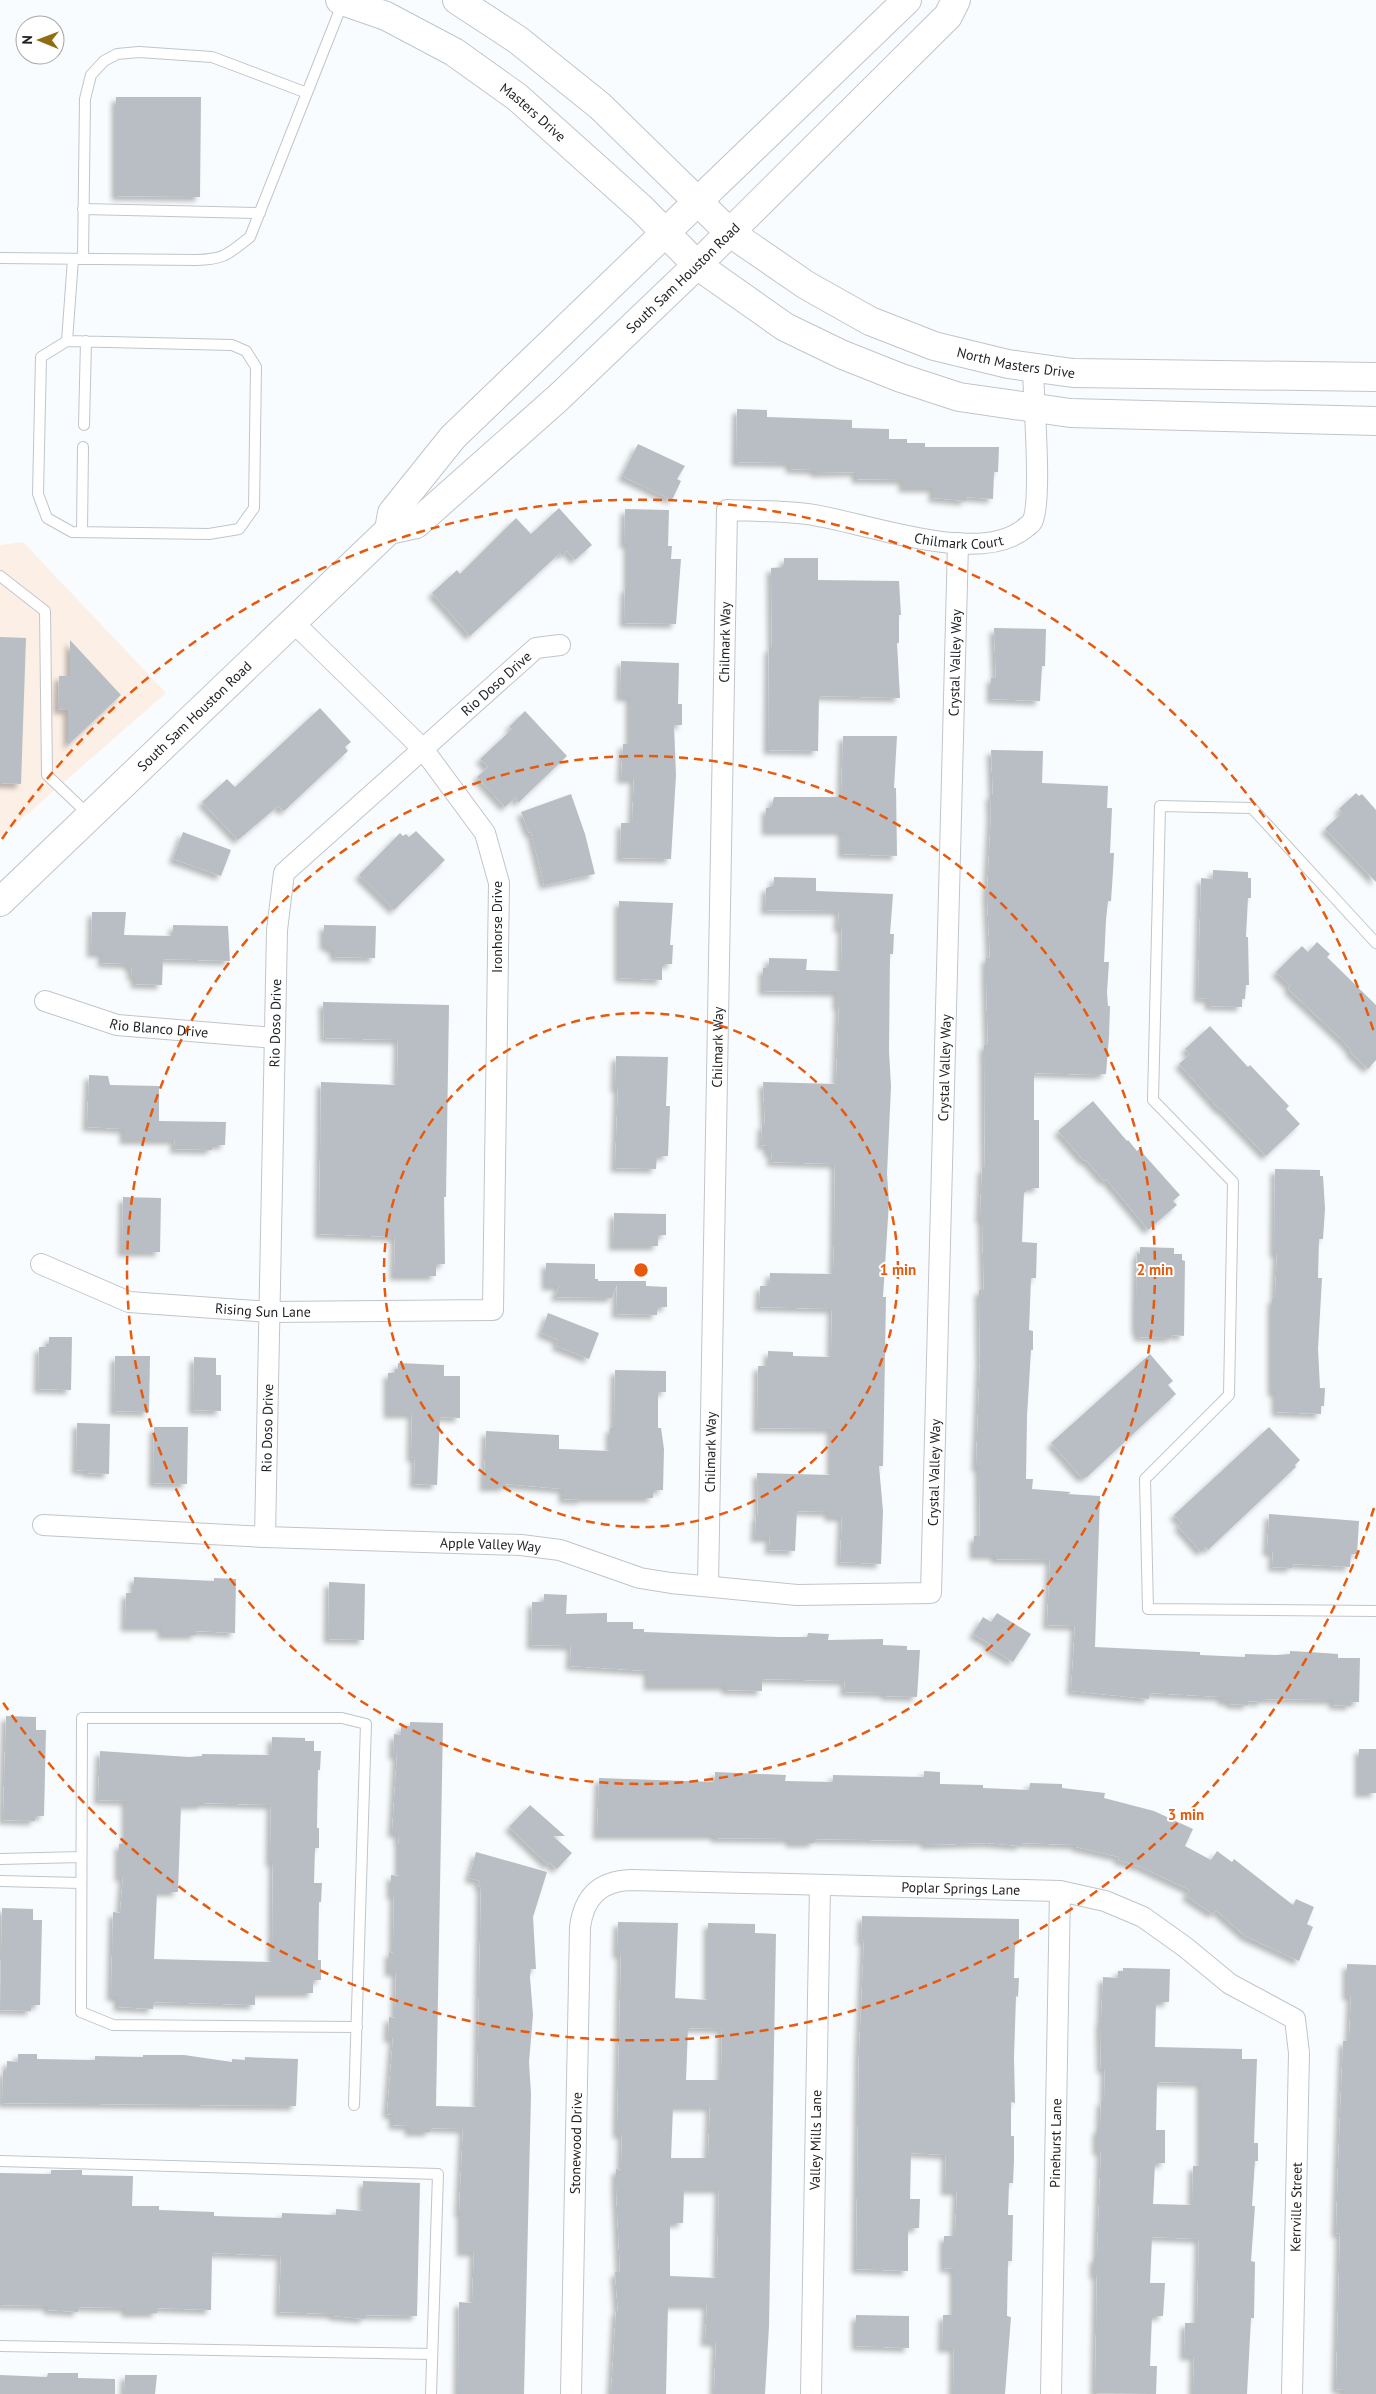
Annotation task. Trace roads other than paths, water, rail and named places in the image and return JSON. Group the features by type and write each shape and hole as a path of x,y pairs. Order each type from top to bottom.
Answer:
{"main road":[{"name":"Masters Drive","path":"343,0 386,16 454,52 497,82 517,97 642,209 697,265"},
{"path":"457,0 518,40 600,106 699,202"},
{"name":"South Sam Houston Road","path":"389,530 392,513 454,437 907,0"},
{"name":"South Sam Houston Road","path":"0,902 389,530 416,524 558,398 697,265 948,16 956,0"},
{"name":"North Masters Drive","path":"699,202 729,232 806,285 870,321 934,346 1008,364 1073,372 1376,377"},
{"path":"697,265 785,327 843,355 901,378 959,397 1070,414 1376,421"}],"street":[{"name":"Chilmark Court","path":"727,510 808,514 903,536 958,543 988,543 1013,538 1032,522 1038,494 1033,409 1033,367"},
{"name":"Chilmark Way","path":"708,1586 727,510"},
{"name":"Crystal Valley Way","path":"931,1593 958,543"},
{"name":"Ironhorse Drive","path":"293,622 423,749 485,833 499,883 493,1310"},
{"name":"Rio Doso Drive","path":"265,1537 277,930 284,873 536,648 560,645"},
{"name":"Rio Blanco Drive","path":"45,1001 117,1025 275,1038"},
{"name":"Rising Sun Lane","path":"41,1264 129,1302 270,1312 493,1310"},
{"name":"Apple Valley Way","path":"43,1525 265,1537 521,1544 560,1550 640,1578 797,1595 931,1593"},
{"name":"Poplar Springs Lane","path":"593,1894 616,1880 1060,1891 1105,1901 1143,1917 1185,1947 1230,1984 1295,2020"},
{"name":"Valley Mills Lane","path":"811,2394 820,1886"},
{"name":"Pinehurst Lane","path":"1050,2394 1060,1891"},
{"name":"Stonewood Drive","path":"571,2394 580,1926 582,1911 593,1894"},
{"name":"Kerrville Street","path":"1292,2394 1299,2053 1295,2020"}],"lane":[{"path":"0,258 215,259 228,255 250,237 343,0"},
{"path":"67,341 84,209 85,99 91,75 104,61 117,54 139,52 212,57 307,93"},
{"path":"84,209 260,213"},
{"path":"84,424 86,340"},
{"path":"86,340 232,345 246,352 256,367 254,508 239,529 209,534 72,532 47,518 38,494 41,357 67,341 86,340"},
{"path":"82,532 83,446"},
{"path":"0,576 46,611 47,775 89,816"},
{"path":"1376,943 1252,808 1160,806 1153,1100 1233,1182 1228,1395 1145,1479 1148,1609 1376,1611"},
{"path":"354,2104 357,2027 366,1724 342,1718 82,1718 81,2012 114,2025 357,2027"},
{"path":"0,1859 82,1857"},
{"path":"0,1881 81,1883"},
{"path":"0,2161 438,2174 431,2394"},
{"path":"0,2346 432,2354"}]}
